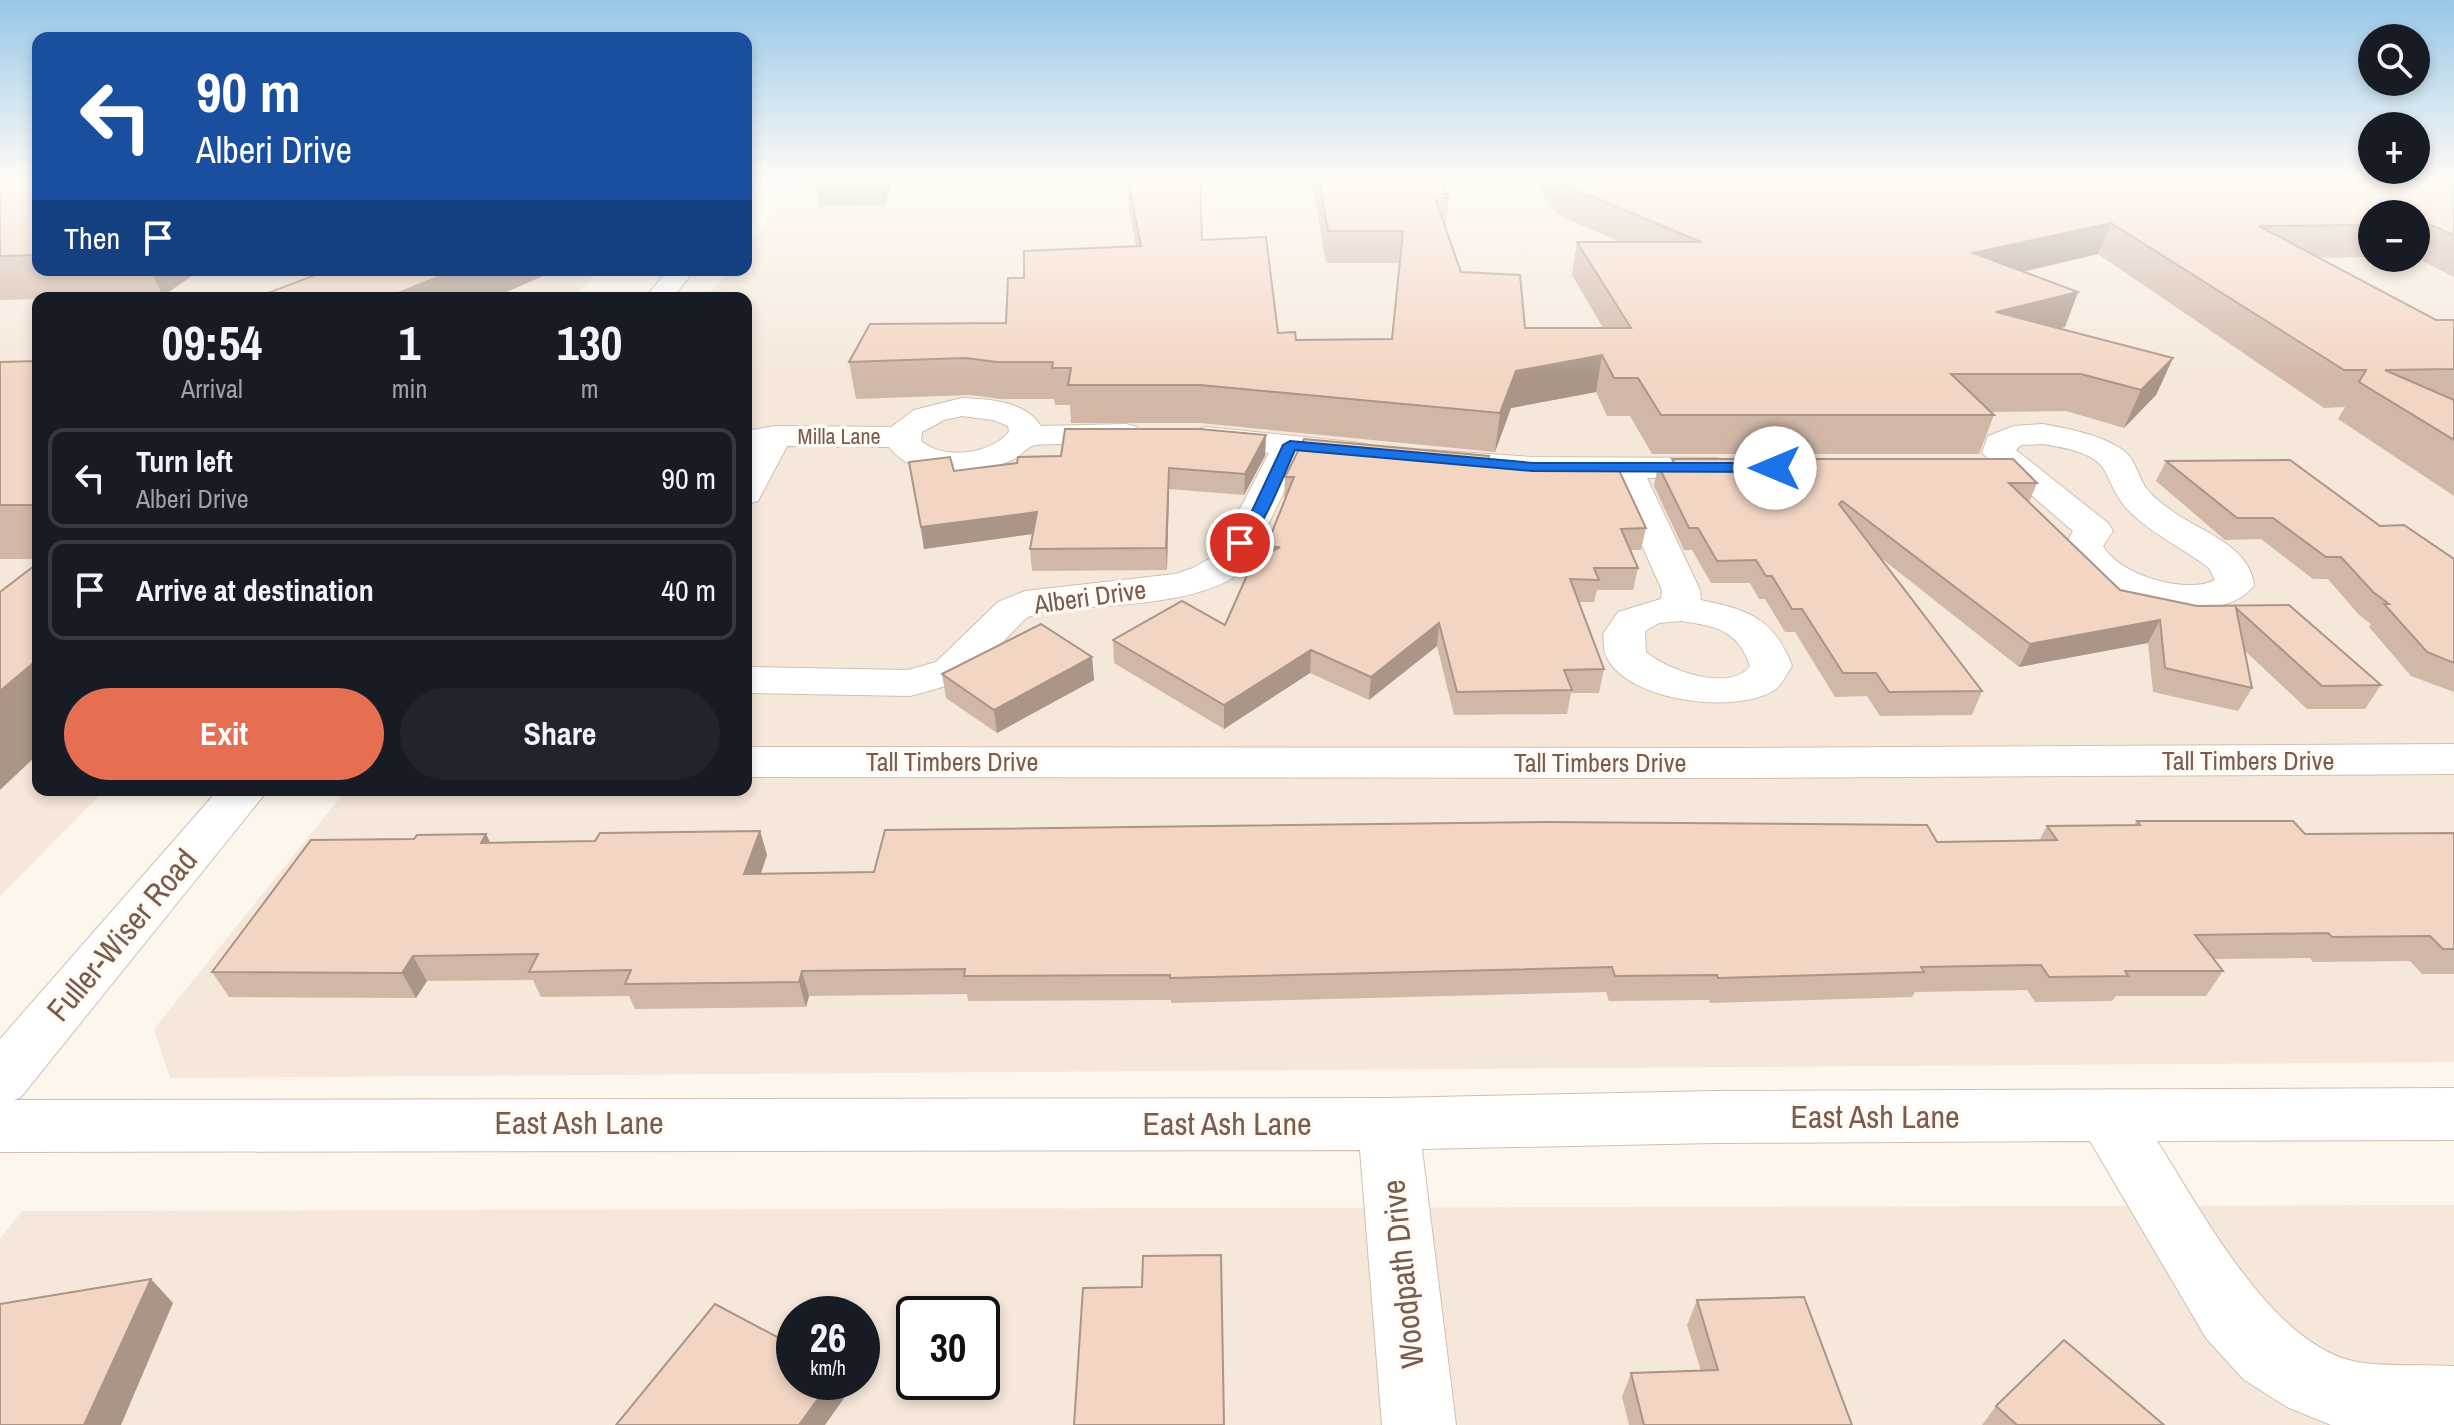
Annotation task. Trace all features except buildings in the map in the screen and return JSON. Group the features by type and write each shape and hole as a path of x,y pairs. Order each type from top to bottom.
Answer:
{"street":[{"path":"663,292 677,276"},
{"name":"Milla Lane","path":"902,437 915,421 928,414 971,407 1010,413 1020,420 1024,436"},
{"path":"752,458 756,434"},
{"name":"Milla Lane","path":"756,434 902,437"},
{"path":"1968,467 2015,467 2095,531 2088,536 2084,546 2093,561 2130,583 2175,595 2220,594 2235,585 2237,578 2233,568 2219,555 2152,516 2121,477 2120,464 2107,453 2074,440 2043,434 2014,436 2000,443 1999,453 2015,467"},
{"name":"Milla Lane","path":"902,437 904,444 918,455 959,461 993,455 1024,436 1164,435 1461,463 1749,468"},
{"name":"Alberi Drive","path":"752,680 910,683 934,678 951,671 970,655 1012,610 1039,599 1179,585 1207,576 1231,562 1290,445"},
{"path":"1625,468 1681,590 1681,609"},
{"name":"Tall Timbers Drive","path":"752,762 1763,763 2454,759"},
{"name":"Fuller-Wiser Road","path":"0,1080 239,796"},
{"name":"East Ash Lane","path":"0,1126 1388,1124 1714,1117 2454,1114"},
{"path":"2107,1116 2230,1314 2268,1354 2312,1382 2356,1398 2454,1402"},
{"name":"Woodpath Drive","path":"1388,1124 1419,1425"}],"shaded area":[{"path":"0,246 28,246 32,256 32,276 594,276 580,292 32,292 32,796 99,796 0,896"},
{"path":"752,246 2358,246 2358,272 2430,272 2430,246 2454,246 2454,1062 170,1078 154,1029 341,796 752,796 752,292 711,292 724,276 752,276"},
{"path":"2454,1205 2454,1425 0,1425 0,1239 22,1211"}],"route":[{"path":"1240,543 1257,515 1290,445 1461,463 1533,467 1775,468"}]}
